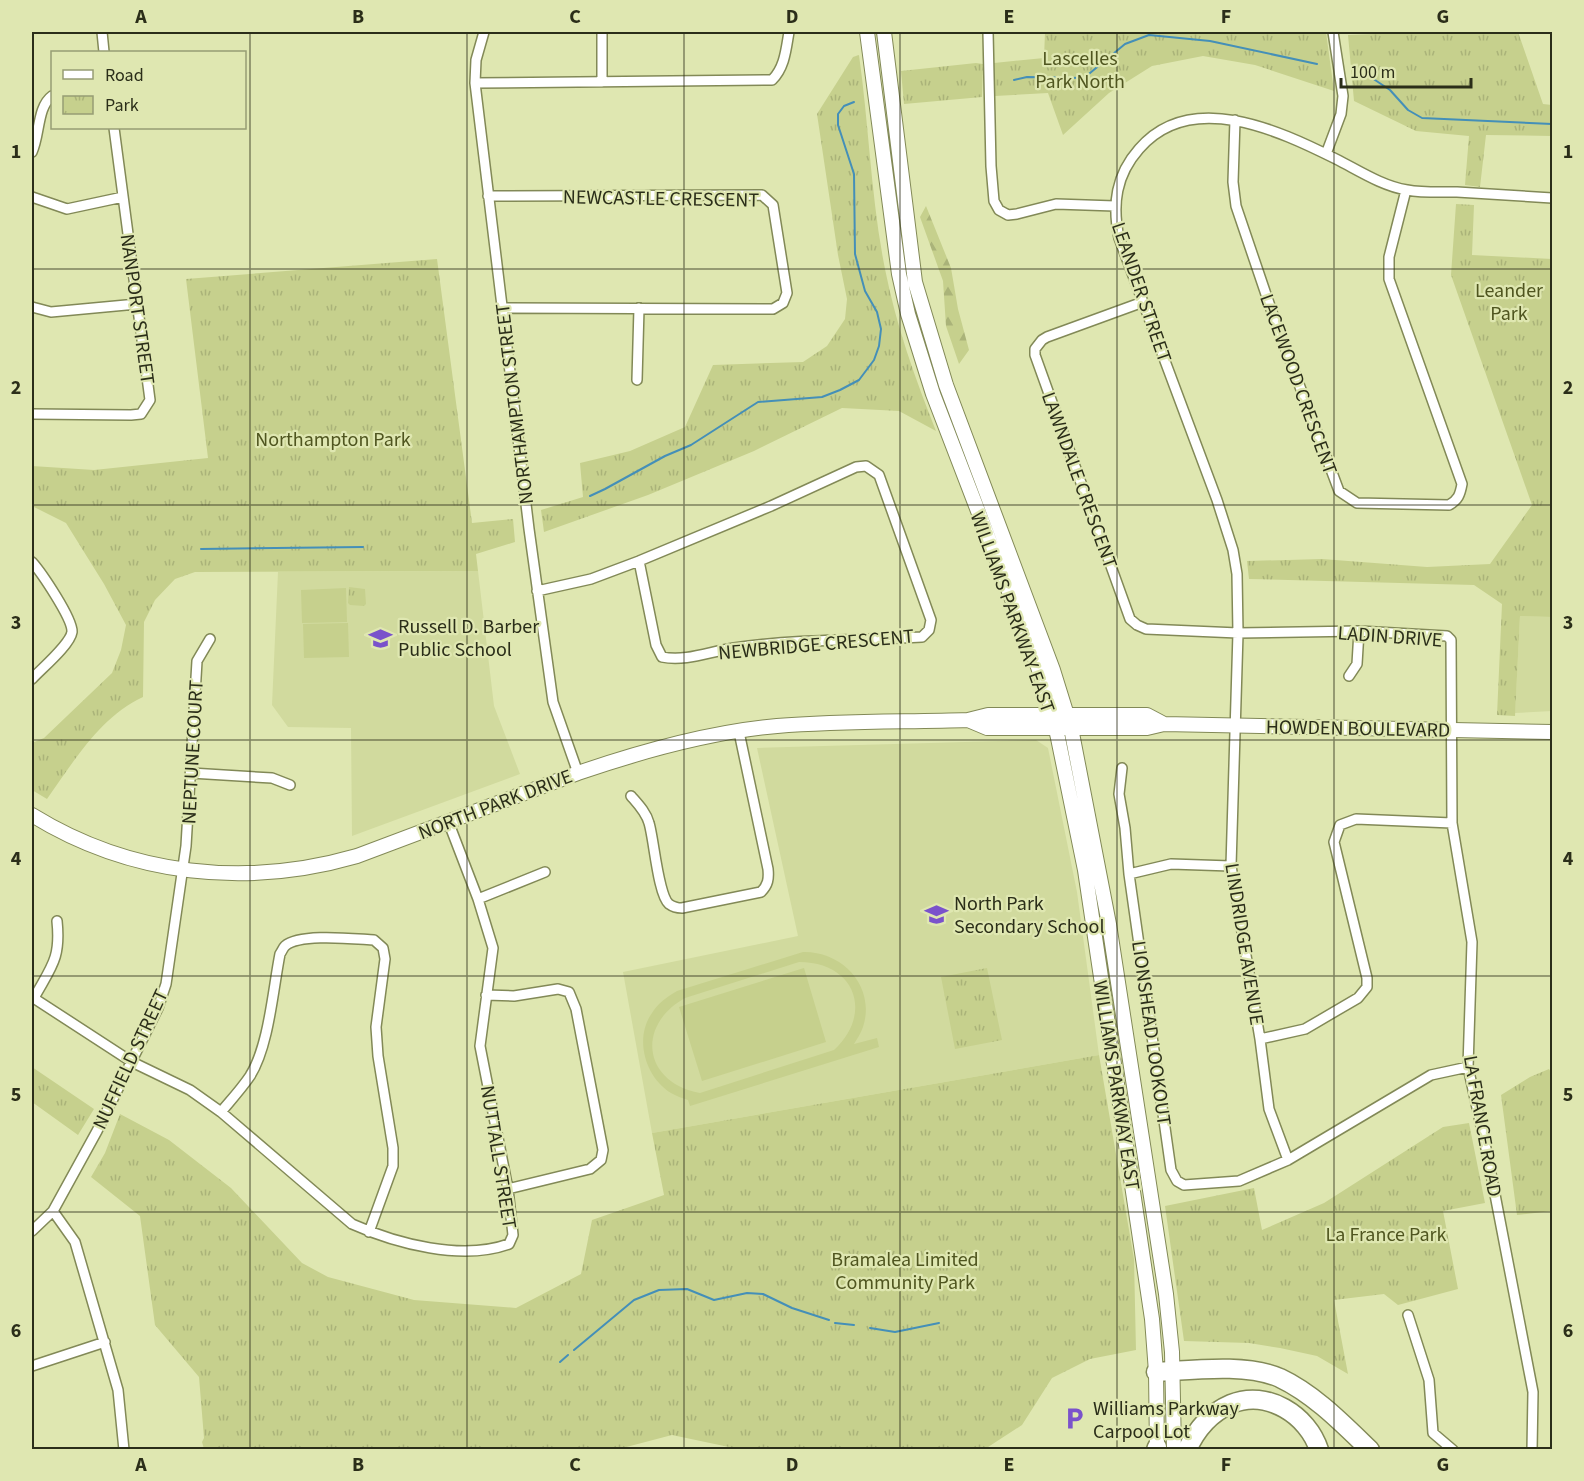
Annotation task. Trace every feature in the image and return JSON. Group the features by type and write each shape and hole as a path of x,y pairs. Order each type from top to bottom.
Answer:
{"highway":[{"path":"1164,1372 1240,1370 1279,1378 1306,1393 1371,1449"},
{"path":"1187,1449 1198,1430 1212,1415 1231,1404 1253,1400 1269,1402 1289,1410 1304,1424 1319,1449"}],"main road":[{"name":"WILLIAMS PARKWAY EAST","path":"867,32 899,274 908,314 933,394 1038,667 1054,721 1085,870 1152,1320 1164,1372"},
{"name":"WILLIAMS PARKWAY EAST","path":"884,32 915,282 946,385 1053,670 1069,722 1109,924 1166,1294 1161,1449"},
{"name":"NORTH PARK DRIVE","path":"32,815 69,836 112,853 184,869 250,874 300,869 357,856 578,772 702,737 779,726 968,720 987,728 1054,721"},
{"name":"HOWDEN BOULEVARD","path":"1054,721 1147,728 1164,724 1234,724 1552,732"}],"street":[{"path":"102,32 104,51"},
{"name":"NORTHAMPTON STREET","path":"484,32 476,60 475,83 537,591 553,702 578,772"},
{"path":"602,32 602,82"},
{"path":"475,83 772,80 779,73 783,63 789,32"},
{"path":"988,32 991,166 994,201 999,210 1008,214 1017,214 1056,204 1115,206"},
{"path":"1326,154 1341,114 1341,80 1333,32"},
{"path":"32,152 37,140 43,105 51,97"},
{"name":"LEANDER STREET","path":"1234,724 1238,633 1237,574 1233,550 1217,500 1119,238 1115,206 1117,190 1128,161 1147,139 1170,124 1189,118 1214,117 1235,120 1280,135 1326,154 1376,179 1406,190 1552,198"},
{"name":"LACEWOOD CRESCENT","path":"1235,120 1233,182 1236,206 1272,312 1339,491 1357,503 1449,505 1456,501 1462,484 1389,279 1389,257 1406,190"},
{"name":"NANPORT STREET","path":"32,414 141,414 150,400 114,129"},
{"name":"NEWCASTLE CRESCENT","path":"488,196 756,195 767,198 773,205 787,293 783,303 773,309 503,308"},
{"path":"32,197 68,209 123,197"},
{"name":"LAWNDALE CRESCENT","path":"1143,302 1047,337 1035,349 1035,356 1130,619 1146,629 1238,633"},
{"path":"32,307 51,312 136,304"},
{"path":"637,381 639,308"},
{"name":"NEWBRIDGE CRESCENT","path":"537,591 591,579 639,561 771,507 856,467 866,466 879,475 931,620 929,630 922,637 799,642 734,648 675,660 663,657 656,645 639,561"},
{"path":"32,562 69,620 72,632 67,643 32,679"},
{"path":"1349,676 1357,664 1359,631"},
{"name":"LADIN DRIVE","path":"1238,633 1359,631 1447,636 1451,640 1450,730"},
{"name":"NEPTUNE COURT","path":"184,869 196,661 210,639"},
{"name":"LINDRIDGE AVENUE","path":"1234,724 1231,866 1260,1039 1269,1109 1288,1160"},
{"name":"LA FRANCE ROAD","path":"1450,730 1452,823 1472,942 1468,1067 1533,1392 1532,1449"},
{"path":"631,796 644,811 649,822 663,892 669,904 675,908 682,908 761,892 769,879 768,869 739,732"},
{"name":"LIONSHEAD LOOKOUT","path":"1122,768 1119,794 1172,1170 1177,1181 1184,1185 1239,1181 1288,1160"},
{"path":"191,773 272,778 290,785"},
{"path":"1260,1039 1305,1029 1358,998 1366,987 1366,978 1334,842 1340,825 1356,819 1452,823"},
{"name":"NUTTALL STREET","path":"33,998 132,1062 190,1090 221,1112 352,1224 369,1232 414,1245 456,1251 498,1248 509,1244 513,1235 508,1189 480,1046 493,948 478,899 448,821"},
{"path":"1129,874 1171,864 1231,866"},
{"name":"NUFFIELD STREET","path":"32,1231 53,1212 98,1131 158,1008 166,984 184,869"},
{"path":"478,899 545,872"},
{"path":"33,998 56,959 59,942 57,921"},
{"path":"221,1112 250,1076 258,1060 280,954 285,946 293,942 324,937 374,940 383,948 385,959 376,1027 378,1056 393,1148 393,1166 369,1232"},
{"path":"486,995 514,996 558,989 569,992 576,1009 603,1150 601,1160 590,1169 508,1189"},
{"path":"1288,1160 1431,1075 1468,1067"},
{"path":"53,1212 75,1242 105,1342 118,1390 124,1449"},
{"path":"1408,1315 1429,1380 1433,1433 1453,1449"},
{"path":"32,1366 105,1342"}],"shaded area":[{"name":"Russell D. Barber Public School","path":"478,571 494,706 520,774 352,836 351,728 288,727 272,705 278,572"},
{"path":"1520,616 1552,617 1552,711 1515,713"},
{"name":"North Park Secondary School","path":"1036,740 1048,748 1077,892 1099,1055 652,1133 623,972 798,936 757,748"}],"green space":[{"name":"Lascelles Park North","path":"1045,32 1326,32 1334,91 1255,65 1203,56 1152,66 1109,93 1063,135 1048,93 995,96 994,63 1044,58"},
{"path":"1518,32 1543,104 1552,105 1552,136 1486,135 1480,187 1465,185 1469,136 1416,131 1354,101 1348,35"},
{"path":"859,55 876,216 885,269 907,351 936,431 899,411 842,408 754,451 648,495 544,532 541,510 583,497 580,463 630,451 685,427 713,365 803,362 827,346 845,319 847,299 838,255 817,114 853,57"},
{"path":"983,64 982,97 904,104 901,71"},
{"name":"Leander Park","path":"1456,204 1474,205 1472,255 1552,259 1552,617 1520,616 1515,716 1497,715 1502,604 1474,585 1249,579 1247,561 1322,559 1427,567 1490,564 1532,505 1451,275"},
{"path":"926,206 951,268 958,309 969,350 959,364 946,326 943,281 920,217"},
{"name":"Northampton Park","path":"437,259 472,523 513,519 515,542 476,554 478,571 195,572 175,579 155,600 144,622 143,697 114,716 101,728 78,755 47,799 32,790 32,743 44,738 112,673 121,650 126,625 104,584 66,523 32,506 32,466 94,470 208,458 186,279"},
{"path":"349,587 365,589 366,604 364,606 348,603"},
{"path":"346,588 347,622 302,623 301,590"},
{"path":"348,623 349,657 304,658 303,624"},
{"path":"803,952 818,953 843,965 860,985 865,998 866,1012 863,1027 854,1044 877,1038 879,1047 690,1106 688,1100 671,1093 655,1077 649,1067 643,1045 647,1023 652,1013 657,1006 677,991","holes":["799,962 818,964 834,971 845,980 852,992 855,1006 853,1021 846,1036 834,1050 700,1093 681,1087 667,1078 657,1066 653,1052 653,1038 658,1023 669,1010 685,998"]},
{"path":"804,968 826,1042 702,1081 679,1007"},
{"path":"987,968 1002,1040 955,1049 941,977"},
{"name":"Bramalea Limited Community Park","path":"1099,1055 1134,1259 1136,1350 1090,1359 1052,1378 1022,1425 985,1449 743,1450 672,1435 615,1450 204,1449 199,1377 155,1325 140,1216 91,1177 105,1153 120,1114 169,1140 231,1188 302,1263 328,1277 414,1300 516,1308 581,1274 592,1220 664,1195 652,1133"},
{"path":"32,1067 94,1109 78,1135 32,1102"},
{"path":"1549,1069 1552,1074 1552,1211 1517,1215 1501,1095 1530,1077"},
{"name":"La France Park","path":"1469,1123 1485,1203 1443,1211 1458,1289 1398,1305 1384,1294 1334,1300 1348,1374 1317,1356 1280,1348 1249,1343 1184,1341 1165,1206 1254,1188 1262,1230 1324,1203 1443,1127"}],"waterway":[{"path":"1014,80 1027,77 1084,78 1125,44 1149,35 1210,41 1317,64"},
{"path":"1363,72 1390,90 1408,110 1422,118 1552,124"},
{"path":"590,496 665,456 691,445 758,402 822,397 840,390 859,380 874,360 881,329 877,312 865,291 855,254 854,174 838,125 838,114 844,106 854,102"},
{"path":"201,549 363,547"},
{"path":"574,1350 634,1300 659,1290 687,1289 714,1300 747,1293 763,1294 792,1308 829,1320"},
{"path":"835,1323 854,1325"},
{"path":"870,1328 895,1332 939,1323"},
{"path":"560,1362 568,1355"}],"place":[{"name":"Russell D. Barber Public School","path":"380,638"},
{"name":"North Park Secondary School","path":"936,914"},
{"name":"Williams Parkway Carpool Lot","path":"1075,1419"}]}
